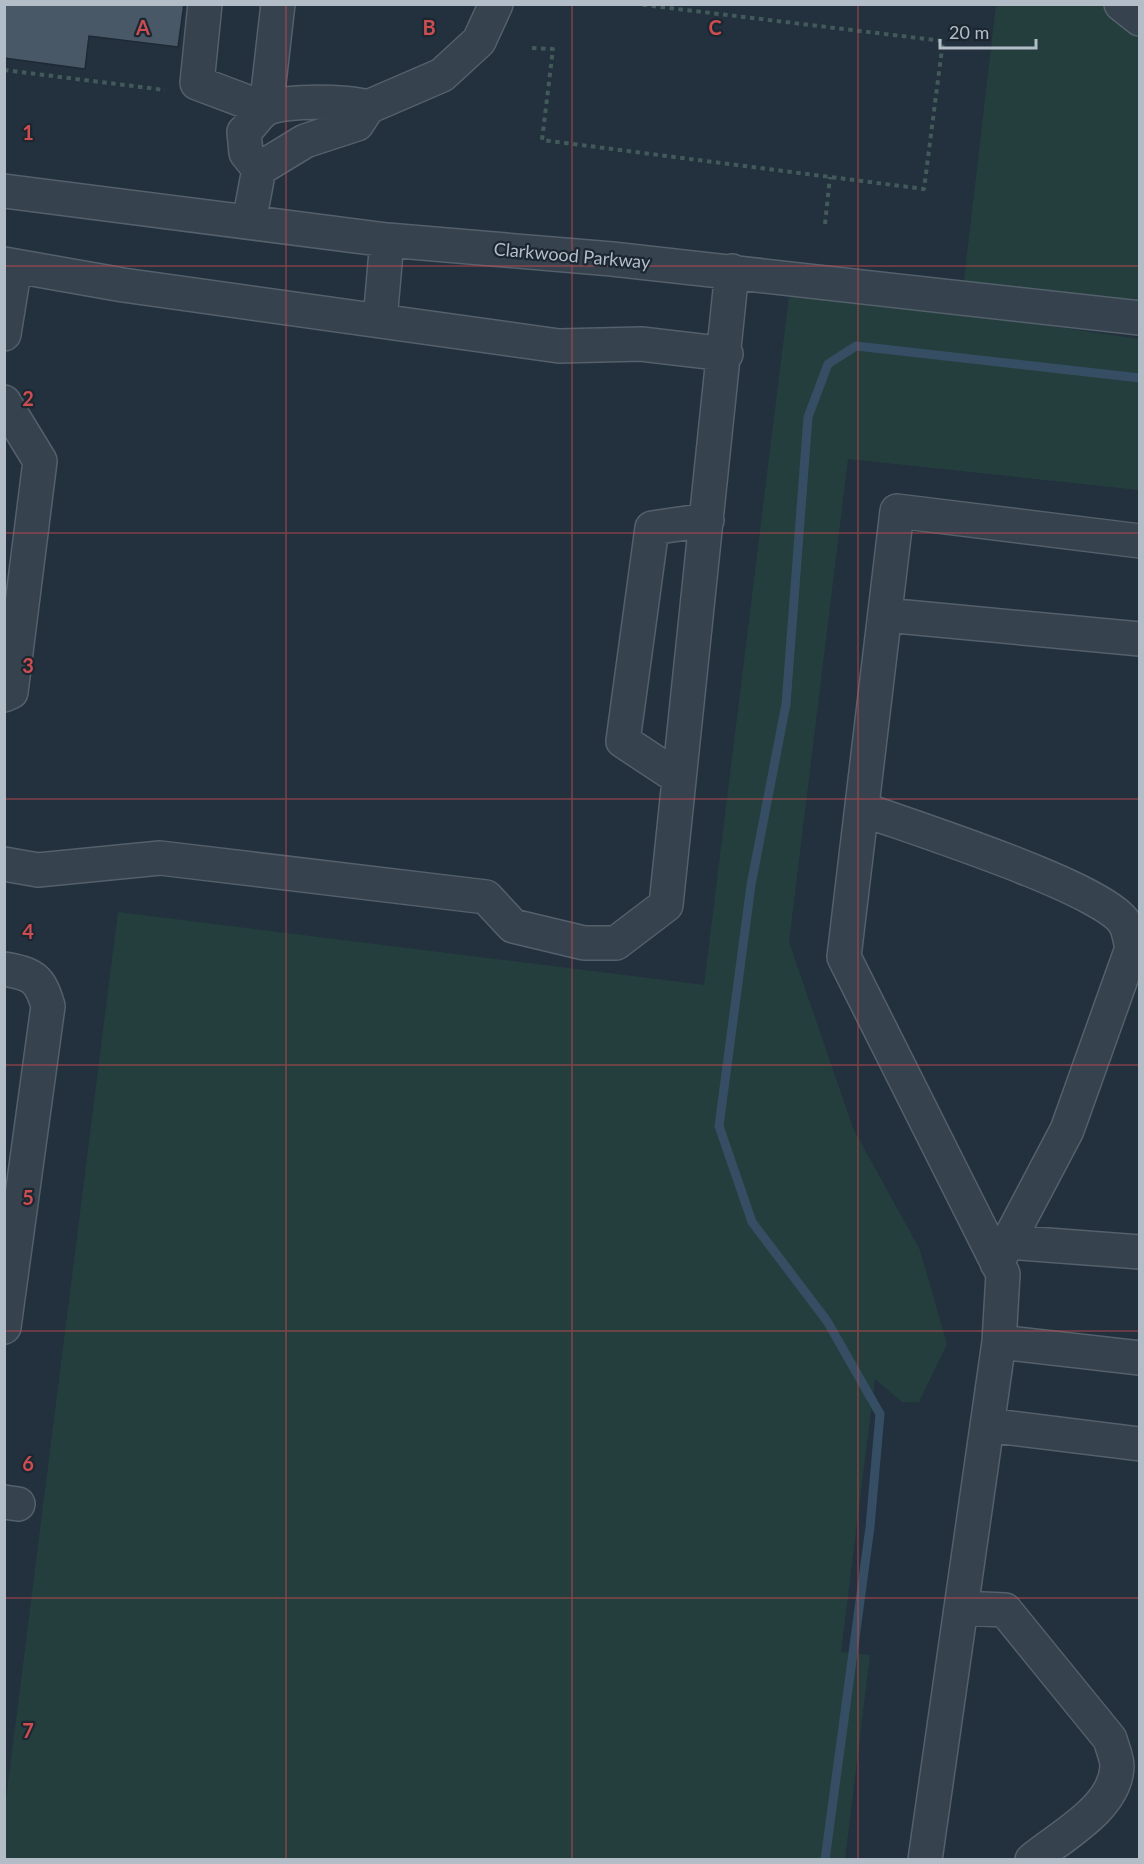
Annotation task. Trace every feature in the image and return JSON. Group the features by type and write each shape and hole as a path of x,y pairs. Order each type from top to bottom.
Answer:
{"street":[{"path":"205,4 197,83 266,109 308,104 354,103 368,106 442,75 479,41 495,4"},
{"path":"259,169 246,153 244,132 266,109 278,4"},
{"path":"1121,4 1140,19"},
{"path":"249,222 259,169 305,141 357,124 368,106"},
{"name":"Clarkwood Parkway","path":"4,191 387,240 732,271 1140,318"},
{"path":"380,321 387,240"},
{"path":"4,334 10,265 123,285 559,346 640,344 726,354"},
{"path":"4,864 38,870 160,858 486,897 513,926 584,943 616,943 666,905 726,354 732,271"},
{"path":"4,402 40,461 11,692 4,695"},
{"path":"1003,1253 844,957 897,511 1140,541"},
{"path":"679,778 623,741 652,528 707,520"},
{"path":"885,615 1140,639"},
{"path":"862,809 1072,887 1105,904 1125,922 1132,948 1067,1130 1003,1253 999,1342 925,1860"},
{"path":"4,969 25,972 41,984 48,1006 17,1157 4,1327"},
{"path":"1003,1253 1140,1252"},
{"path":"999,1342 1140,1358"},
{"path":"987,1425 1140,1444"},
{"path":"961,1608 1005,1610 1110,1739 1117,1765 1113,1784 1100,1806 1032,1860"}],"path":[{"path":"532,48 553,49 542,140 924,189 943,41 636,4"},
{"path":"4,70 177,91"},
{"path":"825,224 830,177"}],"green space":[{"path":"996,5 1139,5 1139,318 962,297"},
{"path":"790,288 1139,339 1139,490 848,459 789,942 853,1128 920,1250 947,1344 919,1402 902,1402 875,1379 841,1652 870,1655 845,1859 5,1860 5,1807 118,912 704,985"}],"building":[{"path":"4,4 184,4 178,47 89,36 85,69 4,58"}],"waterway":[{"path":"825,1860 870,1527 880,1414 827,1321 752,1222 719,1126 751,885 786,704 808,417 828,364 856,346 1140,378"}]}
